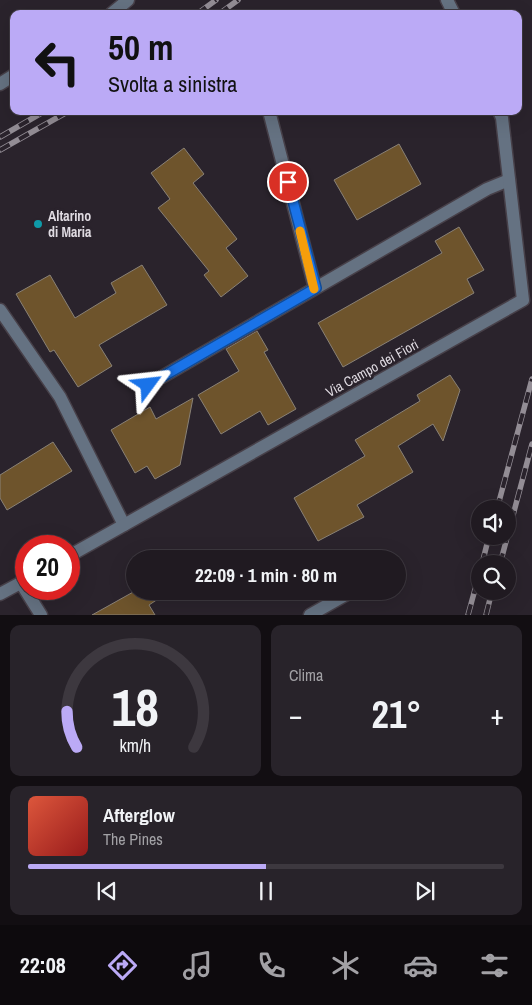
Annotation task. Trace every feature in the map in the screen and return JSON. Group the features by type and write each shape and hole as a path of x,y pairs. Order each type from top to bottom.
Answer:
{"street":[{"path":"116,10 128,0"},
{"path":"270,115 316,288"},
{"name":"Via Campo dei Fiori","path":"80,550 523,300 501,115"},
{"path":"148,385 486,189 509,180"},
{"path":"0,310 60,397 124,525"},
{"path":"2,588 15,584"},
{"path":"34,600 41,615"},
{"path":"310,615 336,600"}],"building":[{"path":"399,144 421,184 357,220 334,180"},
{"path":"184,148 204,174 193,183 237,239 226,248 248,276 221,297 204,275 209,271 158,208 170,199 151,173"},
{"path":"459,227 484,270 467,279 474,293 343,367 318,323 442,253 435,241"},
{"path":"142,265 167,305 99,345 112,366 78,387 54,350 50,352 16,294 50,275 75,318 116,293 111,283"},
{"path":"257,331 268,350 264,352 296,409 268,425 260,411 221,434 198,395 239,371 226,349"},
{"path":"450,375 460,390 443,441 433,424 398,446 413,472 357,505 364,517 318,541 294,498 365,456 355,440 420,401 417,395"},
{"path":"193,398 180,465 155,479 147,466 135,473 111,430 150,407 156,419"},
{"path":"53,442 72,471 7,510 0,498 0,475"},
{"path":"126,596 126,600 156,600 149,605 155,615 92,615"}],"railway":[{"path":"202,10 216,0"},
{"path":"224,10 238,0"},
{"path":"0,137 38,115"},
{"path":"0,150 62,115"},
{"path":"499,500 532,379"},
{"path":"502,555 532,444"},
{"path":"484,555 487,545"},
{"path":"468,615 472,600"},
{"path":"486,615 490,600"}],"slow traffic":[{"path":"300,231 316,288 314,289"}],"place":[{"name":"Altarino di Maria","path":"38,224"}],"route":[{"path":"148,385 316,288 288,182"}]}
